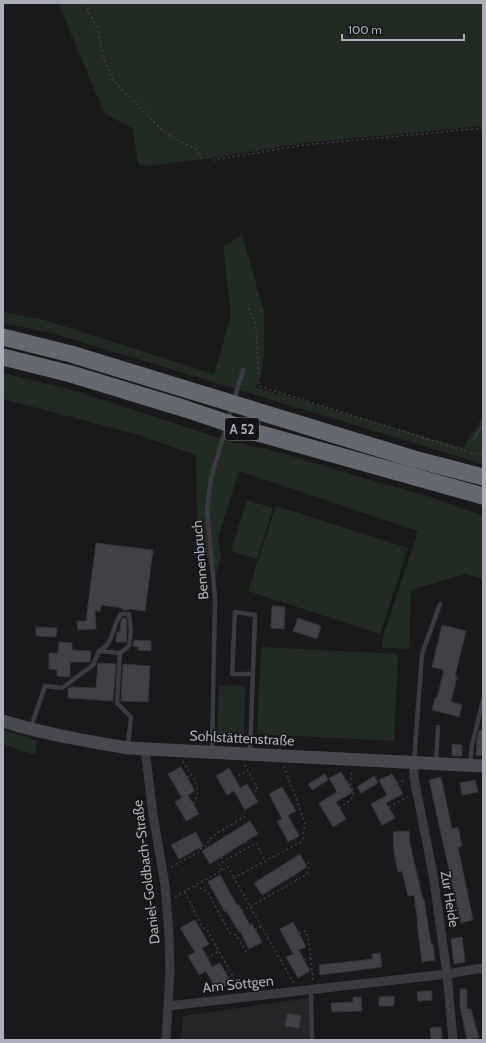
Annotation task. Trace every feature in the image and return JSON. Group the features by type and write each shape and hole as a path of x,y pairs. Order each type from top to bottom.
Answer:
{"highway":[{"name":"A 52","path":"3,337 71,354 414,459 483,477"},
{"name":"A 52","path":"3,357 71,374 254,432 483,496"}],"street":[{"name":"Sohlstättenstraße","path":"3,721 30,730 128,748 476,766"},
{"name":"Daniel-Goldbach-Straße","path":"145,749 166,901 169,934 166,1040"},
{"name":"Zur Heide","path":"414,763 413,773 416,793 433,874 447,974 452,1040"},
{"name":"Am Söttgen","path":"168,1006 298,992 447,974 483,968"}],"lane":[{"name":"Bennenbruch","path":"212,753 215,598 208,510 211,478 218,450 244,370"},
{"path":"414,763 422,654 440,604"},
{"path":"245,754 253,674 255,615 235,612 232,674 253,674"},
{"path":"30,730 45,686 62,688 93,666 99,651 106,645 112,633 116,620 121,614 129,614 131,632 129,646 120,653 99,651"},
{"path":"120,653 117,703 131,717 128,748"},
{"path":"476,766 472,745 483,700"},
{"path":"436,764 438,727"},
{"path":"312,990 312,1040"}],"path":[{"path":"87,3 88,10 98,31 103,57 112,79 163,131 172,138 195,148 202,161"},
{"path":"213,160 304,145 483,128"},
{"path":"250,308 256,328 259,386 472,453 483,455"},
{"path":"183,752 183,762 198,790 197,799 193,804"},
{"path":"245,754 248,771 258,790 253,793"},
{"path":"234,878 301,842 305,830 304,818 284,766 282,756"},
{"path":"339,808 349,802 354,795 354,789 348,782 351,779 352,760"},
{"path":"234,778 248,771"},
{"path":"187,777 191,775"},
{"path":"389,807 416,793"},
{"path":"162,872 192,856 206,846 208,840 217,833 245,817"},
{"path":"245,842 248,847"},
{"path":"222,870 219,864 256,842 266,860"},
{"path":"221,857 224,861"},
{"path":"242,911 306,875 309,872 310,866 307,860"},
{"path":"166,901 196,886 228,867 298,992"},
{"path":"293,876 297,880"},
{"path":"196,886 207,891 230,933 236,935 247,953"},
{"path":"185,892 202,927 207,930 245,997"},
{"path":"255,930 261,926"},
{"path":"201,931 205,929"},
{"path":"299,933 306,931 310,947 312,957 312,990"},
{"path":"207,958 219,951"},
{"path":"304,960 312,957"}],"shaded area":[{"path":"58,3 483,3 483,126 303,143 214,158 147,166 138,164 132,128 105,114"},
{"path":"242,235 264,311 264,355 262,371 256,387 463,448 483,416 483,464 52,333 3,323 3,312 44,320 214,374 231,315 223,247"},
{"path":"3,373 65,388 232,442 282,453 428,496 483,516 483,579 465,574 411,590 409,649 382,648 383,637 418,531 239,471 218,538 221,557 214,580 197,527 196,455 139,435 3,399"},
{"path":"247,500 273,508 257,559 231,551"},
{"path":"276,506 408,548 380,634 248,591"},
{"path":"261,647 398,654 394,741 257,734"},
{"path":"219,685 245,686 244,738 217,737"},
{"path":"3,730 37,741 35,755 3,744"},
{"path":"309,998 310,1040 181,1040 183,1016"}],"building":[{"path":"96,543 153,550 145,611 129,609 122,610 122,608 101,605 100,611 95,611 96,629 78,630 77,621 86,621"},
{"path":"272,606 285,607 284,629 271,628"},
{"path":"123,618 126,618 126,642 116,642 117,632 120,632 121,621"},
{"path":"298,618 321,626 317,639 293,631"},
{"path":"442,625 466,631 455,676 457,677 451,702 462,705 459,717 432,710 435,698 437,698 444,670 432,667"},
{"path":"36,627 57,628 56,637 36,636"},
{"path":"134,640 151,641 151,651 138,650 138,647 133,646"},
{"path":"59,642 72,643 72,650 91,651 90,662 70,662 70,677 57,676 57,670 49,669 49,653 58,653"},
{"path":"98,663 116,664 113,701 68,698 68,688 70,687 96,688"},
{"path":"123,664 150,666 148,702 121,701"},
{"path":"479,730 483,730 483,756 476,755"},
{"path":"452,744 462,745 462,756 452,756"},
{"path":"181,767 195,791 188,795 199,814 186,821 175,802 182,798 168,774"},
{"path":"229,768 240,788 247,784 258,802 245,810 234,791 227,795 216,776"},
{"path":"341,772 353,792 336,802 346,819 333,827 319,803 337,792 329,778"},
{"path":"325,774 328,780 312,790 308,784"},
{"path":"392,774 403,794 386,803 395,818 382,825 371,804 387,795 379,780"},
{"path":"374,776 378,783 361,793 357,787"},
{"path":"441,777 452,829 458,827 462,846 458,847 473,920 461,923 429,780"},
{"path":"475,780 478,792 462,795 460,783"},
{"path":"282,787 296,811 288,815 299,836 288,842 277,821 282,819 269,794"},
{"path":"250,821 258,834 210,864 202,851"},
{"path":"409,831 410,844 423,900 424,899 435,960 422,962 414,895 408,896 402,871 398,872 394,853 393,832"},
{"path":"196,832 203,846 179,859 171,845"},
{"path":"300,854 307,867 262,895 254,883"},
{"path":"220,875 237,905 239,905 250,925 252,924 262,942 249,949 240,931 239,932 227,912 225,912 208,882"},
{"path":"195,920 209,944 202,948 212,967 220,963 231,982 217,991 206,971 199,975 188,956 195,952 180,928"},
{"path":"293,922 306,947 299,950 310,971 298,978 286,957 293,954 280,929"},
{"path":"462,937 465,962 454,964 451,939"},
{"path":"380,953 382,967 320,975 319,965 373,959 372,954"},
{"path":"460,989 467,989 467,1009 471,1009 479,1038 467,1040 460,1007"},
{"path":"432,991 432,1000 418,1001 417,992"},
{"path":"394,996 394,1006 379,1006 379,997"},
{"path":"353,997 361,997 362,1011 332,1012 331,1003 353,1002"},
{"path":"287,1013 301,1016 299,1028 285,1026"},
{"path":"441,1027 442,1040 431,1040 430,1028"}],"waterway":[{"path":"473,440 483,425"}]}
